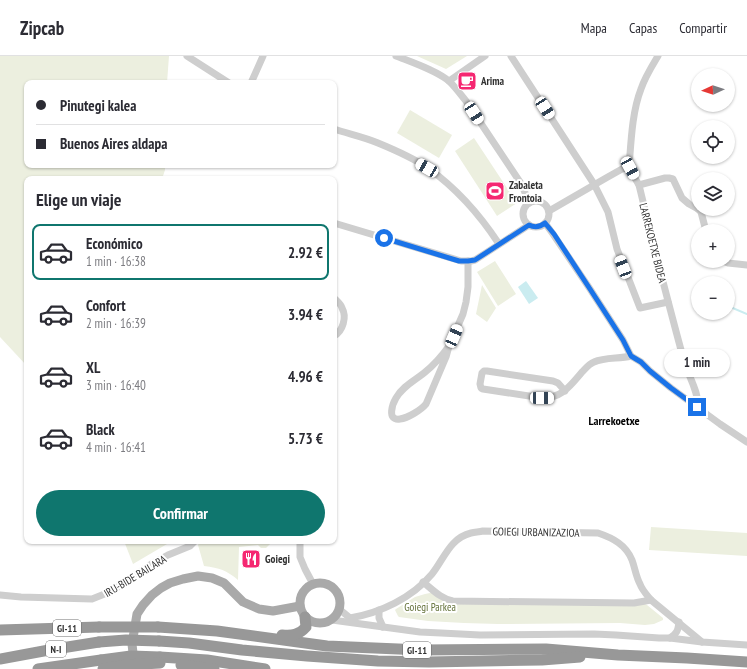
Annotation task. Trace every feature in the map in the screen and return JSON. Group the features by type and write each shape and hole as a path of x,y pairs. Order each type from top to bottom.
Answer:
{"highway":[{"path":"217,631 231,629 291,636 302,632 306,626 305,617"},
{"name":"GI-11","path":"0,630 158,627 217,631 327,646 422,650 546,649 618,655"},
{"name":"N-I","path":"0,659 99,642 126,640 189,643 249,651 378,661 429,662 542,660 618,655 747,662"},
{"name":"N-I","path":"38,669 102,666 131,656 160,660 207,660 265,669"},
{"path":"160,660 214,669"}],"main road":[{"path":"134,669 132,644 137,614 152,595 170,583 198,576 212,578 224,583 242,602 259,609 274,611 300,606"},
{"path":"320,583 331,586 339,596 339,609 332,620 320,624 315,623 305,617 301,612 301,595 308,586 313,584 320,583"}],"street":[{"path":"188,56 224,80"},
{"path":"251,80 263,56"},
{"path":"396,56 438,74 449,81 458,90 522,185 529,203"},
{"path":"449,81 486,56"},
{"path":"511,56 594,184 608,212 617,249 640,308 668,302"},
{"path":"549,211 622,169 630,168 635,112 641,89 658,56"},
{"path":"337,130 377,142 404,154 427,168 448,184 464,200 479,216 499,244"},
{"name":"LARREKOETXE BIDEA","path":"630,168 639,185 685,366 698,397 699,403 697,407"},
{"path":"639,185 665,178 673,179 682,198 691,205"},
{"path":"537,201 541,202 549,211 548,219 542,226 538,227 529,225 524,219 523,212 529,203 537,201"},
{"path":"545,223 554,234 623,340 631,356 641,362 671,388 747,442"},
{"path":"337,224 459,261 475,260 529,225"},
{"path":"449,346 442,357 433,366 423,375 411,382 397,396 392,411 394,418 398,420 417,412 426,404 463,314 468,287 468,261"},
{"path":"735,264 747,265"},
{"path":"337,301 343,309 344,320 337,335"},
{"path":"565,391 558,383 553,381 484,371 482,373 480,384 481,388 484,389 550,398 565,391 588,366 594,362 631,356"},
{"path":"423,375 430,377 434,384"},
{"name":"GOIEGI URBANIZAZIOA","path":"350,618 364,616 405,597 432,574 448,549 456,540 471,533 483,531 598,533 612,538 626,550 632,559 639,584 651,600 702,642"},
{"name":"IRU-BIDE BAILARA","path":"0,595 92,599 112,591 153,563 192,544"},
{"path":"300,544 300,557 313,584"},
{"path":"423,582 444,598 453,601 634,603 651,600"},
{"path":"339,609 350,618 359,622 420,632 480,635 594,634 670,638 747,645"},
{"path":"379,610 379,618 383,626"},
{"path":"332,620 383,626"},
{"path":"670,638 676,634 679,622"}],"green space":[{"path":"0,56 169,56 167,80 24,80 24,168 165,168 165,170 163,176 24,176 24,363 0,337"},
{"path":"417,56 467,56 446,69"},
{"path":"410,110 452,135 439,158 397,133"},
{"path":"474,138 517,203 497,216 455,151"},
{"path":"495,261 516,294 498,306 477,272"},
{"path":"482,285 496,308 487,322 476,314"},
{"path":"651,527 747,533 747,556 649,550"},
{"path":"125,544 167,544 133,564"},
{"path":"270,544 266,548 261,548 258,545 239,547 238,580 222,570 204,566 198,545"},
{"name":"Goiegi Parkea","path":"435,592 443,600 643,603 663,618 663,620 654,624 645,625 620,623 498,624 428,621 398,616 395,610 396,609 415,597"}],"water":[{"path":"526,281 538,298 529,304 518,287"}],"waterway":[{"path":"735,309 747,314"}],"place":[{"name":"Arima","path":"467,81"},
{"name":"Zabaleta Frontoia","path":"495,191"},
{"name":"Goiegi","path":"251,559"}],"district":[{"name":"Larrekoetxe","path":"614,421"}],"route":[{"path":"384,238 459,261 471,261 475,260 529,225 538,227 545,223 554,234 623,340 631,356 641,362 671,388 697,407"}]}
